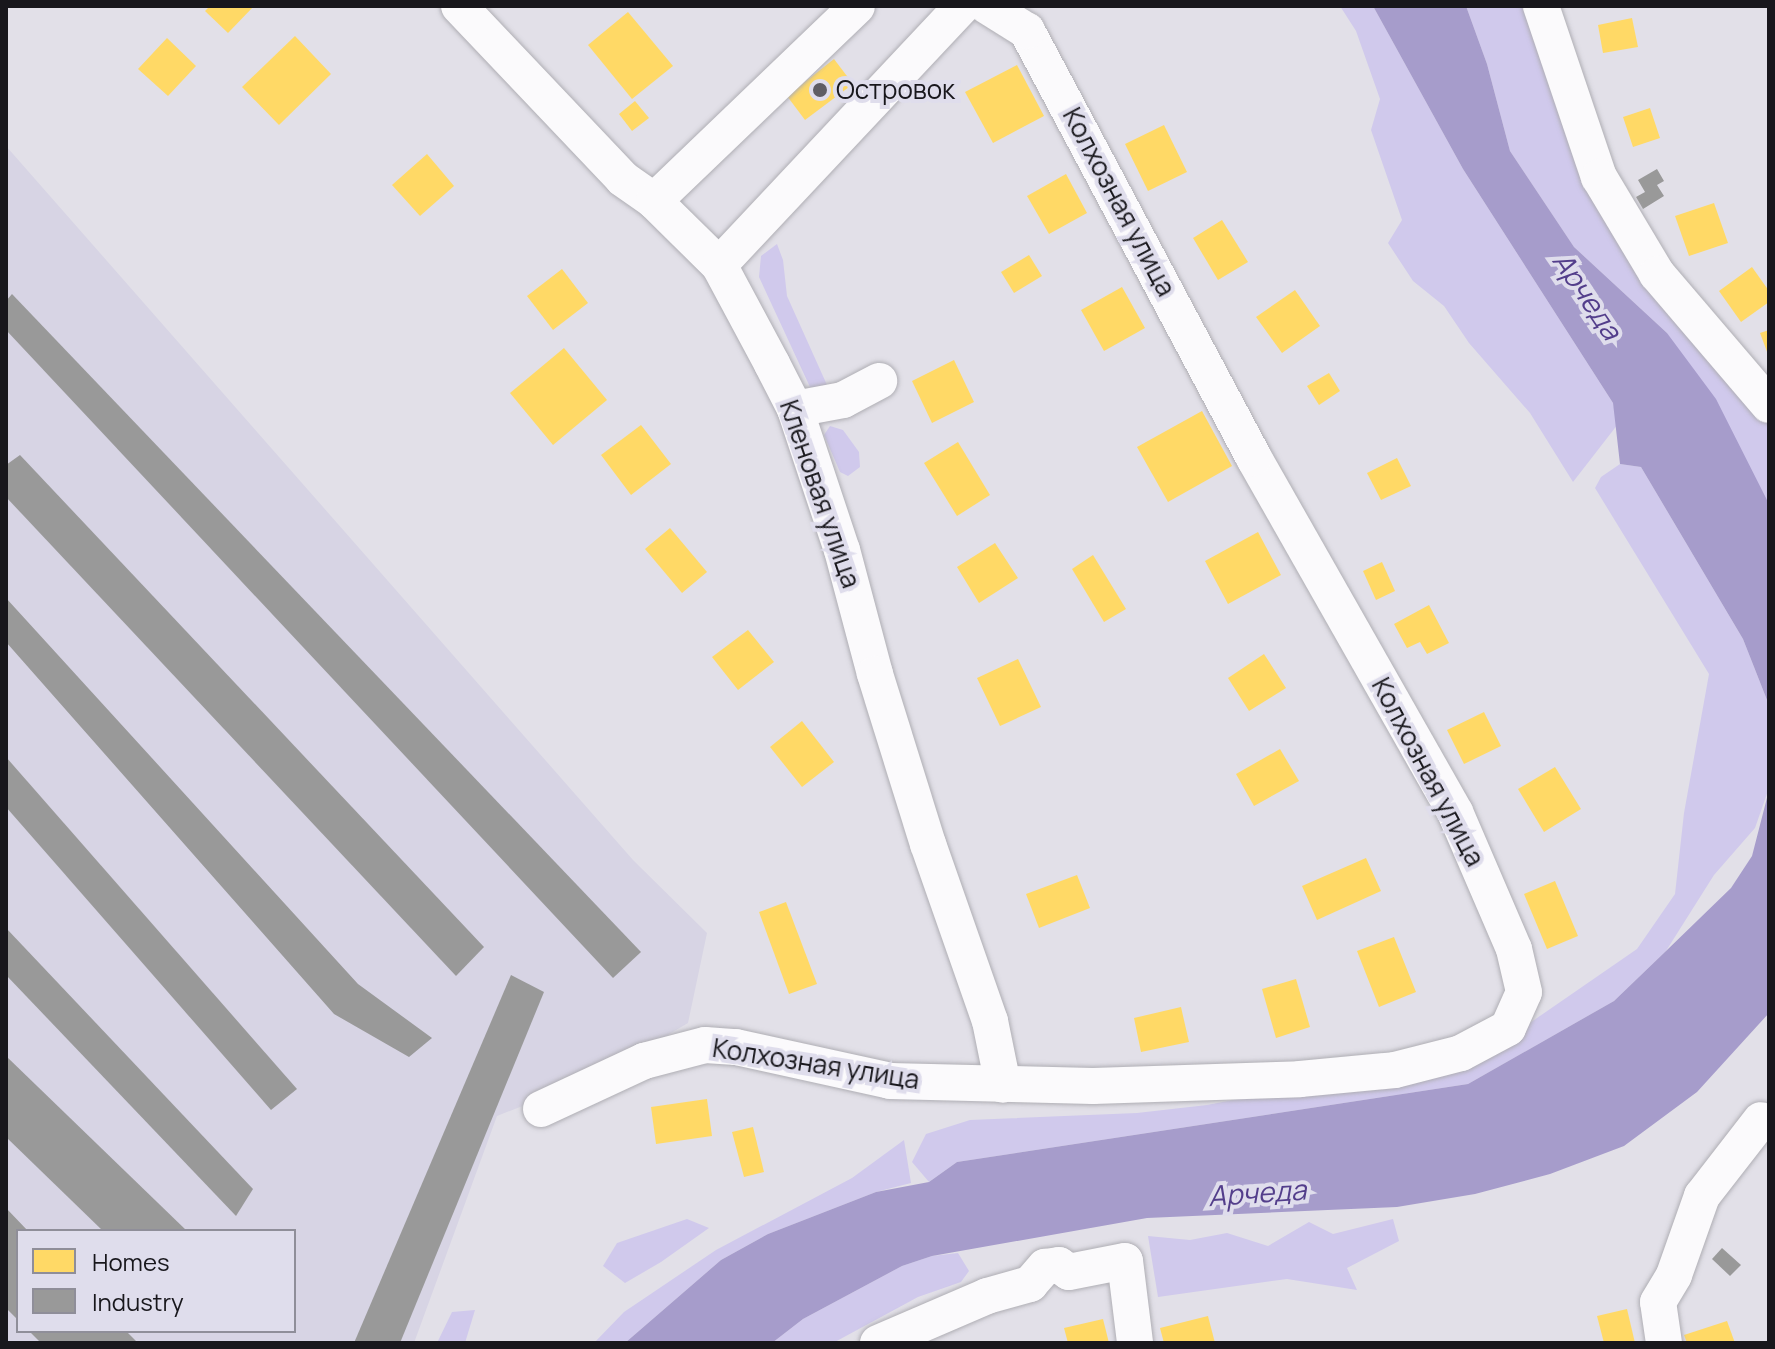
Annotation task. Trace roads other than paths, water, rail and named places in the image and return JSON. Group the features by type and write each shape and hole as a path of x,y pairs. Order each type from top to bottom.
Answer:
{"street":[{"path":"654,201 857,6"},
{"path":"719,265 962,6"},
{"name":"Колхозная улица","path":"541,1109 644,1061 705,1045 736,1047 890,1081 1093,1086 1300,1079 1395,1070 1461,1053 1508,1028 1524,992 1514,949 1455,812 1254,458 1027,31 987,6"},
{"path":"1541,6 1599,177 1657,274 1769,405"},
{"name":"Кленовая улица","path":"479,13 623,179 654,201 719,265 795,409 842,550 875,674 928,844 990,1021 1003,1085"},
{"path":"795,409 843,400 879,381"},
{"path":"1664,1343 1658,1302 1674,1275 1702,1196 1761,1120"},
{"path":"878,1343 987,1296 1030,1284 1045,1267 1059,1265 1069,1272 1125,1261 1135,1343"}],"water":[{"name":"Арчеда","path":"1373,6 1466,6 1487,64 1510,151 1574,247 1667,333 1716,399 1769,504 1769,705 1743,639 1641,467 1620,464 1613,403 1463,169"},
{"name":"Арчеда","path":"1769,790 1769,1013 1697,1092 1624,1146 1550,1174 1475,1194 1397,1207 1147,1218 932,1256 902,1266 803,1319 772,1343 625,1343 721,1260 768,1234 876,1192 929,1182 957,1162 1468,1084 1614,1001 1731,888 1752,856"}],"place":[{"name":"Островок","path":"820,90"}]}
